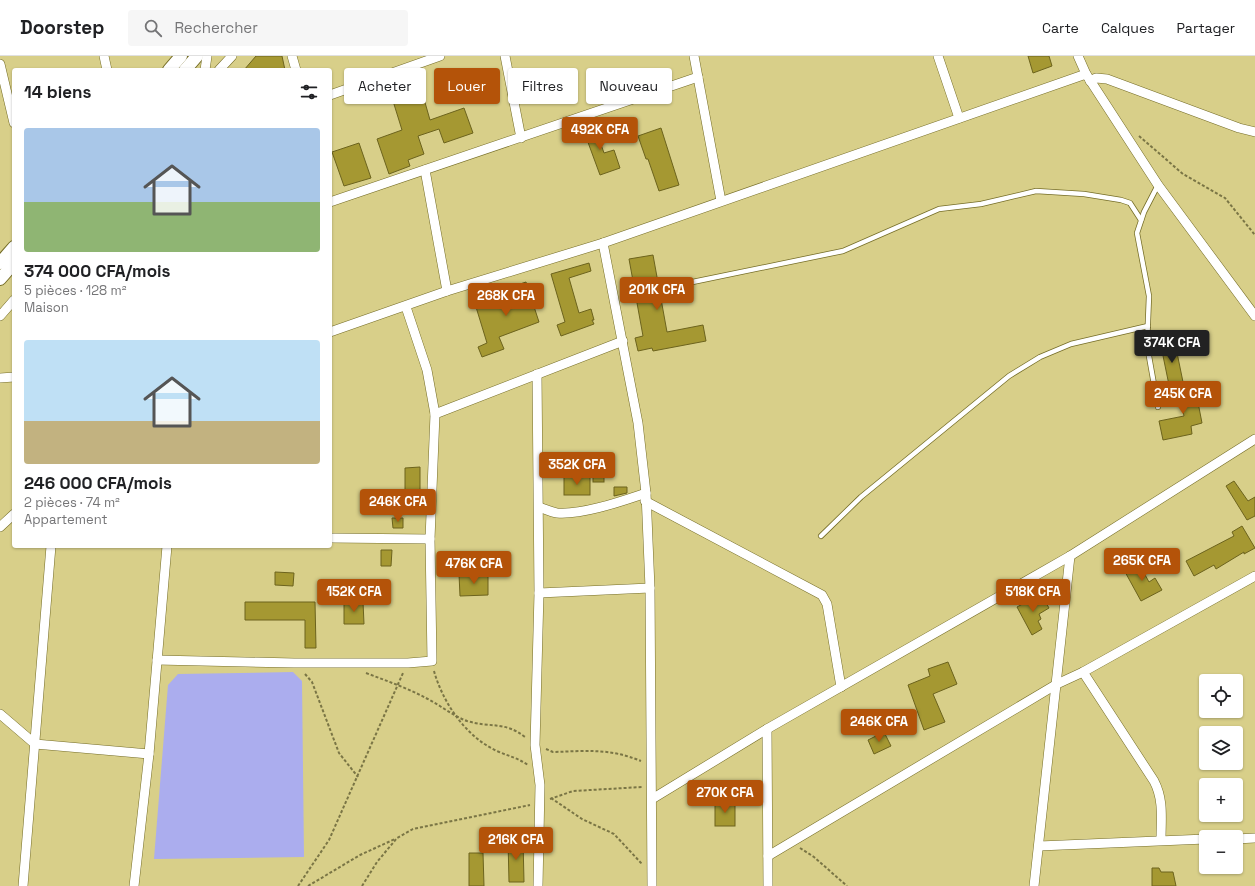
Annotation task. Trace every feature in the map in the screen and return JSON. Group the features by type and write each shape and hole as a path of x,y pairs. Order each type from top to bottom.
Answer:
{"street":[{"path":"104,56 107,68"},
{"path":"171,68 181,56"},
{"path":"187,68 197,56"},
{"path":"205,68 208,56"},
{"path":"221,68 232,56"},
{"path":"292,56 295,68"},
{"path":"332,94 440,56"},
{"path":"505,56 522,138"},
{"path":"694,56 721,200"},
{"path":"938,56 959,118"},
{"path":"1078,56 1088,77 1158,185 1255,316"},
{"path":"0,64 12,115"},
{"path":"332,201 698,77"},
{"path":"332,331 447,291 604,243 721,200 959,118 1088,77 1107,79 1239,128 1255,132"},
{"path":"425,170 447,291"},
{"path":"604,243 638,424 646,497 650,588 652,886"},
{"path":"0,263 12,249"},
{"path":"0,279 12,265"},
{"path":"0,316 12,302"},
{"path":"157,660 294,663 408,663 432,661 430,539 435,414 427,370 406,306"},
{"path":"435,414 623,341"},
{"path":"537,374 540,593 535,745 540,785 538,886"},
{"path":"0,378 12,377"},
{"path":"652,800 768,729 1070,556 1255,439"},
{"path":"539,507 557,513 571,512 646,497 822,595 826,604 841,687"},
{"path":"0,527 12,516"},
{"path":"332,538 430,539"},
{"path":"22,886 51,548"},
{"path":"134,886 149,754 166,548"},
{"path":"1034,886 1070,556"},
{"path":"768,856 1057,684 1083,672 1255,576"},
{"path":"540,593 650,588"},
{"path":"1083,672 1159,791 1162,802 1161,840"},
{"path":"0,714 35,744 149,754"},
{"path":"768,729 768,886"},
{"path":"1243,839 1255,838"},
{"path":"1038,846 1199,839"}],"lane":[{"path":"1158,185 1144,212 1137,233 1149,296 1147,345 1158,407"},
{"path":"678,285 844,251 939,209 981,204 1036,191 1084,194 1121,200 1130,203 1141,220"},
{"path":"821,536 861,497 1009,376 1040,357 1071,344 1148,326"}],"path":[{"path":"1136,133 1183,174 1225,198 1255,235"},
{"path":"294,663 312,682 339,753 358,777"},
{"path":"298,886 329,840 408,663"},
{"path":"364,673 398,684 427,698 465,720 480,725 509,727 524,735 535,745 553,752 608,751 625,754 652,765"},
{"path":"308,886 360,855 413,830 518,808 573,791 603,788 651,787"},
{"path":"362,886 377,862 397,838"},
{"path":"792,843 814,857 847,886"}],"shaded area":[{"path":"293,672 302,681 304,857 154,859 168,685 178,674"}],"building":[{"path":"256,56 282,56 285,68 246,68"},
{"path":"1028,56 1049,56 1052,66 1033,73"},
{"path":"394,104 425,104 430,120 464,108 473,133 444,143 439,129 418,136 424,154 408,160 410,166 389,174 377,139 402,130"},
{"path":"593,122 604,153 614,150 620,168 600,175 582,126"},
{"path":"661,128 679,185 659,191 638,136"},
{"path":"359,143 371,178 344,186 332,152"},
{"path":"653,255 667,332 703,325 706,341 653,351 652,348 638,351 635,338 643,336 629,259"},
{"path":"589,263 591,271 569,278 579,313 591,309 594,324 561,336 557,325 565,322 551,274"},
{"path":"526,282 539,322 499,337 504,349 482,357 478,347 487,343 476,307 488,302 487,299 515,289 514,286"},
{"path":"1175,343 1183,382 1169,385 1161,346"},
{"path":"1194,382 1202,423 1191,426 1192,434 1163,440 1159,421 1184,416 1178,386"},
{"path":"420,467 420,514 405,514 405,468"},
{"path":"593,473 604,473 604,482 593,482"},
{"path":"564,476 590,476 590,495 564,495"},
{"path":"1234,481 1248,501 1255,497 1255,516 1247,520 1226,486"},
{"path":"614,487 627,487 627,493 614,496"},
{"path":"392,518 403,518 403,528 393,528"},
{"path":"1242,526 1255,548 1244,554 1244,552 1216,569 1214,565 1194,576 1186,561 1234,536 1232,532"},
{"path":"381,550 392,550 391,566 381,566"},
{"path":"1138,562 1149,582 1155,578 1162,590 1141,601 1124,570"},
{"path":"275,572 294,573 293,586 275,585"},
{"path":"459,574 488,574 488,595 460,596"},
{"path":"1041,594 1049,608 1039,614 1041,619 1038,621 1042,629 1032,635 1017,607"},
{"path":"245,602 315,602 316,648 305,648 305,620 245,620"},
{"path":"363,602 364,624 344,624 344,603"},
{"path":"948,662 957,684 933,694 945,722 924,730 908,685 930,676 928,669"},
{"path":"884,732 891,746 874,754 868,740"},
{"path":"715,803 735,803 735,826 715,826"},
{"path":"508,840 523,840 524,882 509,882"},
{"path":"469,853 483,853 484,886 469,886"},
{"path":"1152,868 1159,868 1161,872 1173,872 1176,886 1152,886"}]}
